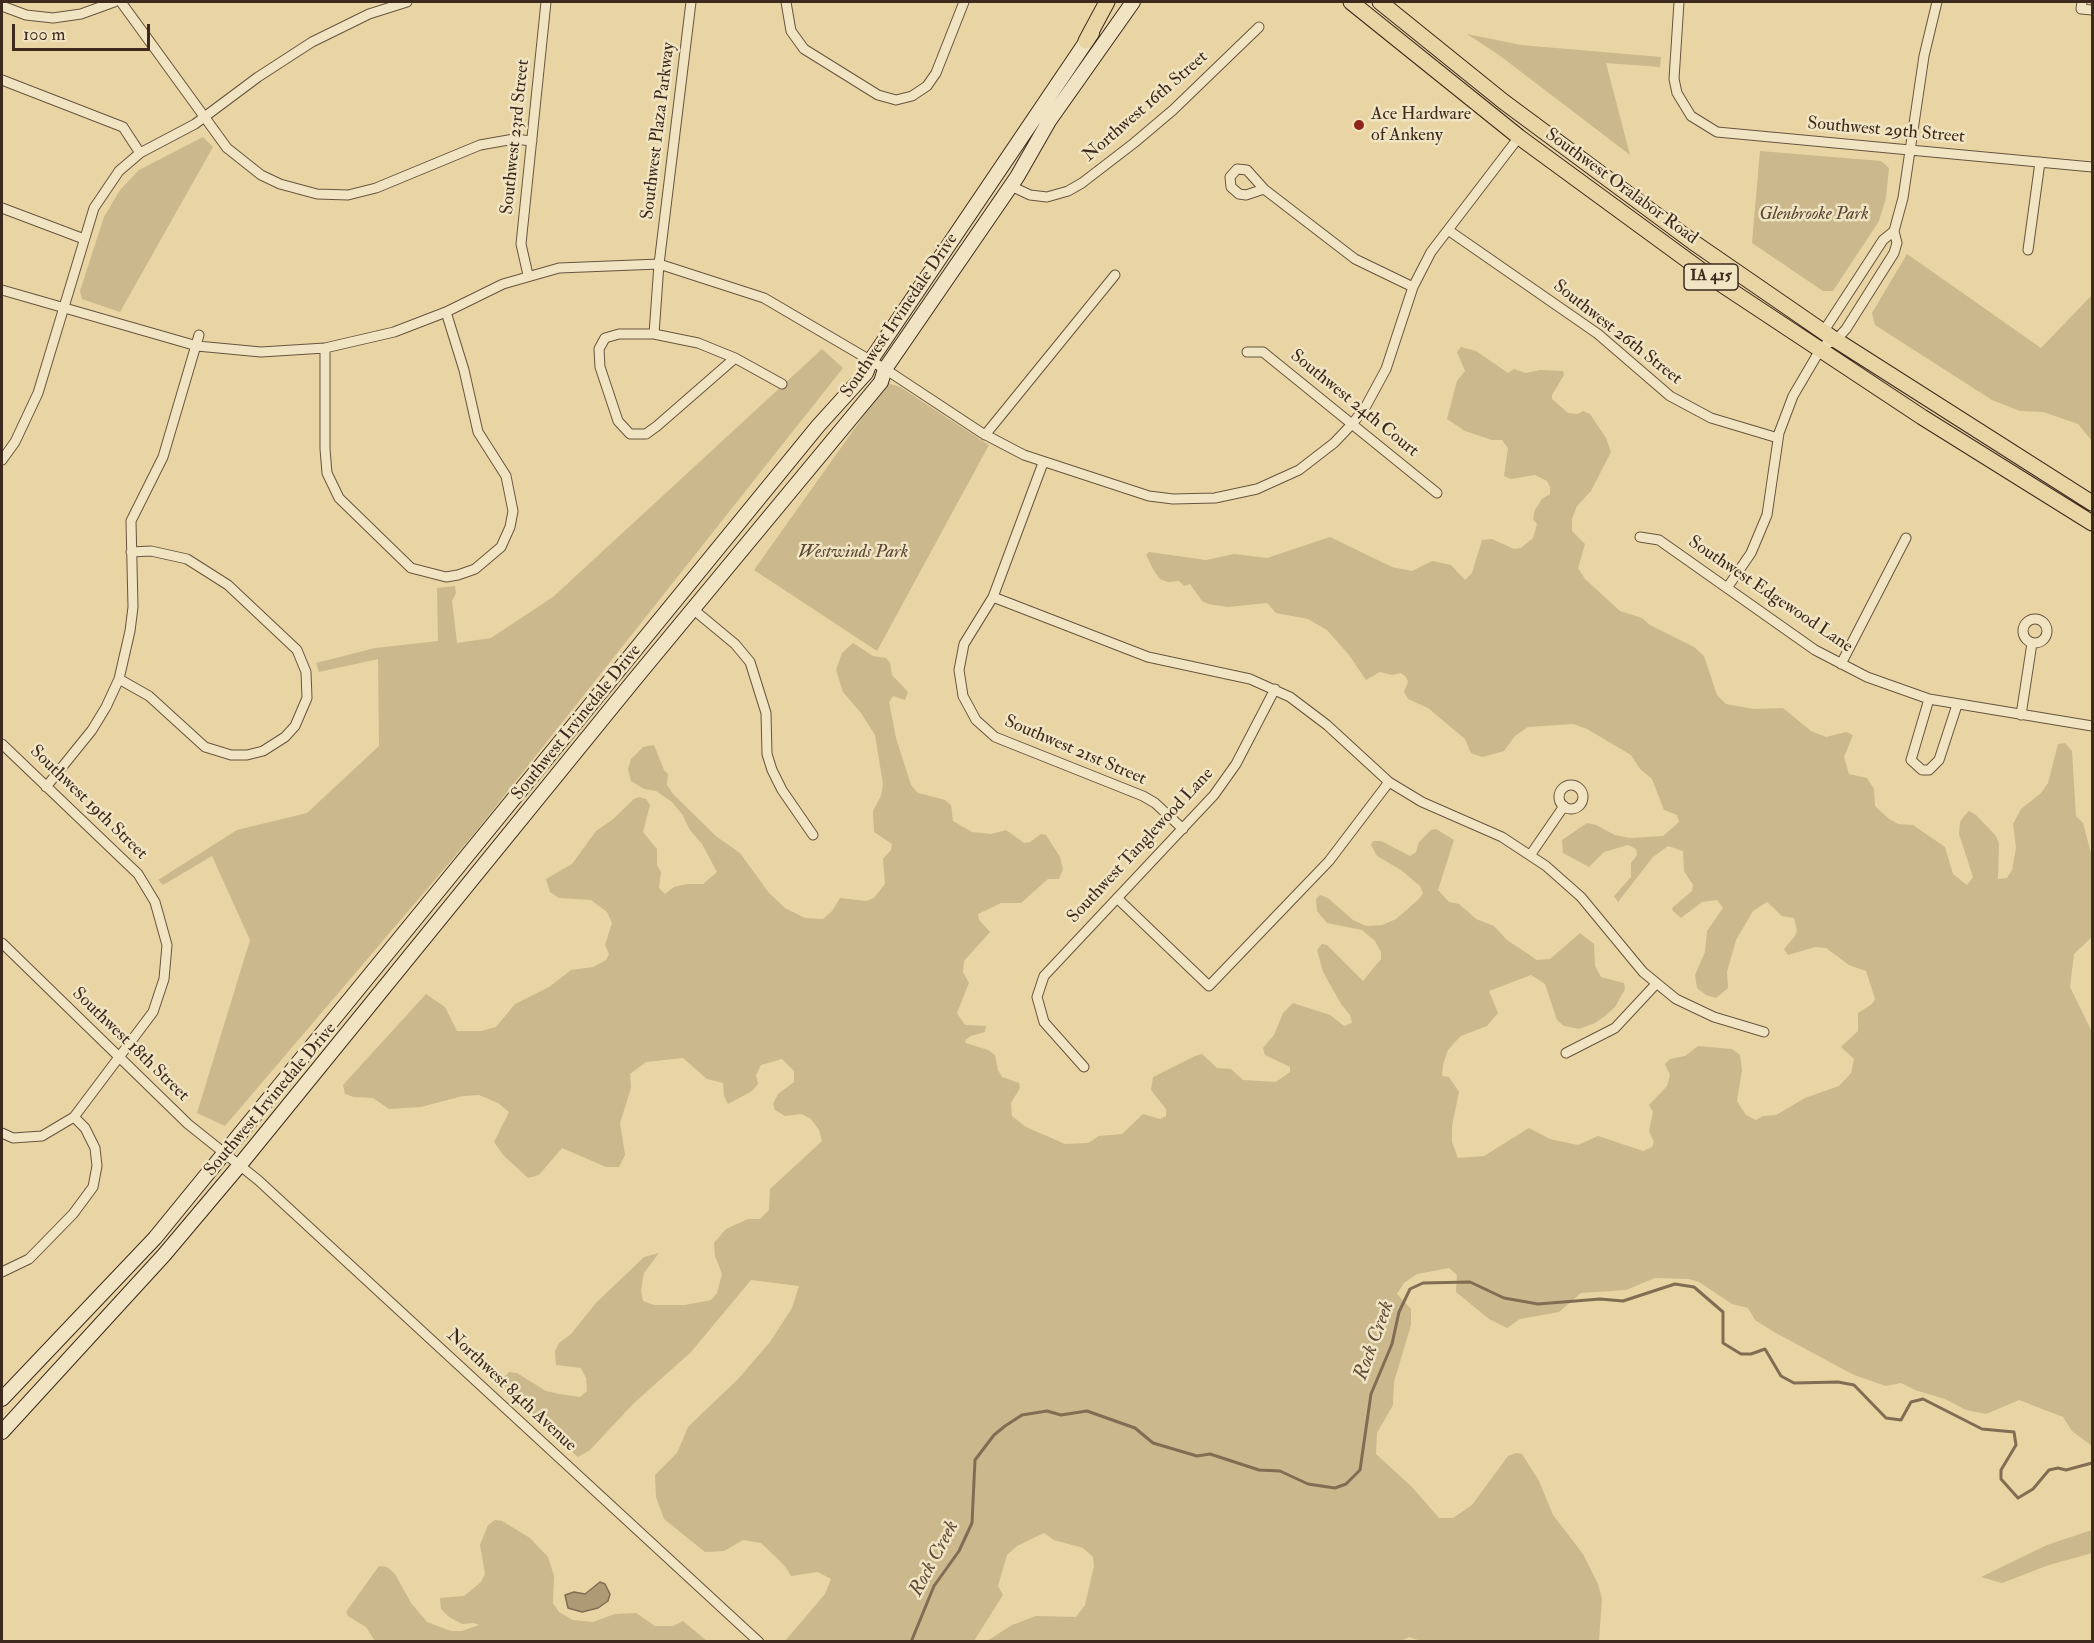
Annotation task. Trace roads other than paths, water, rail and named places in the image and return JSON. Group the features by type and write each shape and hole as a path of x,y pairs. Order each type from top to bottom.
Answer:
{"main road":[{"path":"1086,41 1107,2"},
{"name":"Southwest Irvinedale Drive","path":"2,1399 133,1263 818,426 866,373 871,360 1113,2"},
{"name":"Southwest Irvinedale Drive","path":"2,1432 164,1256 881,382 885,369 1011,186 1049,121 1133,2"},
{"name":"Southwest Oralabor Road","path":"1351,2 1519,137 1709,276 1827,342 2092,503"},
{"name":"Southwest Oralabor Road","path":"1380,2 1504,102 1827,342 2092,523"},
{"path":"556,747 572,759"}],"street":[{"path":"2,6 26,15 53,18 81,14 114,2"},
{"path":"121,2 206,116 227,148 261,175 279,184 317,194 348,195 376,188 480,145 514,139 532,141"},
{"path":"2,460 15,442 38,393 94,208 108,184 140,153 206,116 258,77 312,42 369,14 404,2"},
{"name":"Southwest 23rd Street","path":"528,275 521,244 546,2"},
{"name":"Southwest Plaza Parkway","path":"654,334 659,264 691,2"},
{"path":"786,2 791,31 804,49 878,95 896,100 912,96 927,86 936,74 964,2"},
{"name":"Southwest 29th Street","path":"1679,2 1674,80 1684,108 1704,126 1728,134 2092,166"},
{"path":"1827,342 1890,262 1897,243 1894,231 1910,149 1924,56 1937,2"},
{"path":"2081,5 2092,10"},
{"name":"Northwest 16th Street","path":"1011,186 1030,195 1047,197 1068,191 1082,183 1167,115 1258,27"},
{"path":"2,80 123,127 140,153"},
{"path":"2,290 197,346 261,352 325,348 394,332 446,312 528,275 579,266 659,264 764,298 871,360 985,435 1043,463 1149,496 1183,500 1215,498 1257,489 1299,470 1334,443 1353,423 1371,397 1386,369 1413,287 1431,252 1519,137"},
{"path":"2028,250 2040,162"},
{"path":"1264,189 1355,259 1413,287"},
{"path":"2,208 84,240"},
{"name":"Southwest 26th Street","path":"1448,230 1598,334 1670,396 1711,418 1778,438"},
{"path":"1727,588 1751,553 1767,515 1778,438 1792,396 1827,342 1883,240 1894,231"},
{"path":"985,435 1115,275"},
{"path":"325,348 327,473 339,498 411,568 446,577 458,575 475,569 501,547 510,527 513,511 506,476 478,432 464,370 446,312"},
{"path":"735,358 646,434 630,434 618,421 600,367 599,349 605,338 619,334 654,334 698,343 735,358 782,384"},
{"path":"46,787 92,730 119,679 133,607 131,521 163,457 199,335"},
{"name":"Southwest 24th Court","path":"1247,352 1263,352 1437,493"},
{"name":"Southwest 21st Street","path":"1043,463 993,597 964,644 960,658 960,682 963,696 976,720 995,737 1143,796 1155,803 1183,829"},
{"name":"Southwest Edgewood Lane","path":"1640,537 1659,540 1790,633 1841,664 1929,699 2092,726"},
{"path":"1841,664 1906,538"},
{"path":"119,679 149,696 205,747 231,755 247,755 263,751 285,737 295,726 307,698 306,672 297,650 228,585 187,559 151,550 130,552"},
{"path":"993,597 1148,657 1229,673 1275,689 1308,710 1389,782 1422,802 1487,829 1531,854 1581,897 1628,956 1656,984 1695,1009 1764,1032"},
{"path":"694,610 735,644 750,662 766,713 767,754 772,770 782,790 813,835"},
{"path":"2021,715 2032,643"},
{"name":"Southwest Tanglewood Lane","path":"1084,1067 1044,1022 1036,997 1039,987 1052,965 1183,829 1230,773 1275,689"},
{"path":"1929,699 1911,760 1922,770 1929,770 1939,760 1957,705"},
{"name":"Southwest 19th Street","path":"2,744 121,855 149,889 163,925 167,945 164,979 147,1023 74,1117"},
{"path":"1117,898 1209,986 1329,861 1389,782"},
{"path":"1531,854 1564,806"},
{"name":"Southwest 18th Street","path":"2,943 118,1059 188,1124 239,1166"},
{"path":"1566,1053 1616,1028 1656,984"},
{"path":"2,1133 12,1138 42,1136 74,1117 85,1128 94,1148 97,1166 93,1187 73,1214 29,1259 2,1272"},
{"name":"Northwest 84th Avenue","path":"239,1166 258,1180 759,1641"}],"waterway":[{"name":"Rock Creek","path":"911,1642 934,1586 959,1551 972,1523 975,1460 994,1435 1005,1426 1022,1415 1047,1411 1061,1415 1087,1411 1135,1428 1153,1443 1197,1456 1210,1454 1259,1470 1280,1471 1308,1484 1335,1488 1346,1484 1360,1470 1371,1394 1392,1344 1399,1312 1410,1289 1423,1283 1470,1282 1504,1298 1538,1304 1600,1299 1623,1301 1675,1284 1694,1287 1723,1312 1723,1343 1741,1354 1751,1354 1765,1349 1781,1376 1794,1383 1838,1382 1854,1385 1886,1418 1901,1420 1911,1402 1923,1399 1982,1429 2014,1432 2016,1445 2001,1470 2001,1479 2018,1498 2033,1489 2049,1470 2058,1468 2066,1470 2092,1463"}],"place":[{"name":"Ace Hardware of Ankeny","path":"1359,125"}],"park label":[{"name":"Glenbrooke Park","path":"1814,215"},
{"name":"Westwinds Park","path":"853,553"}]}
